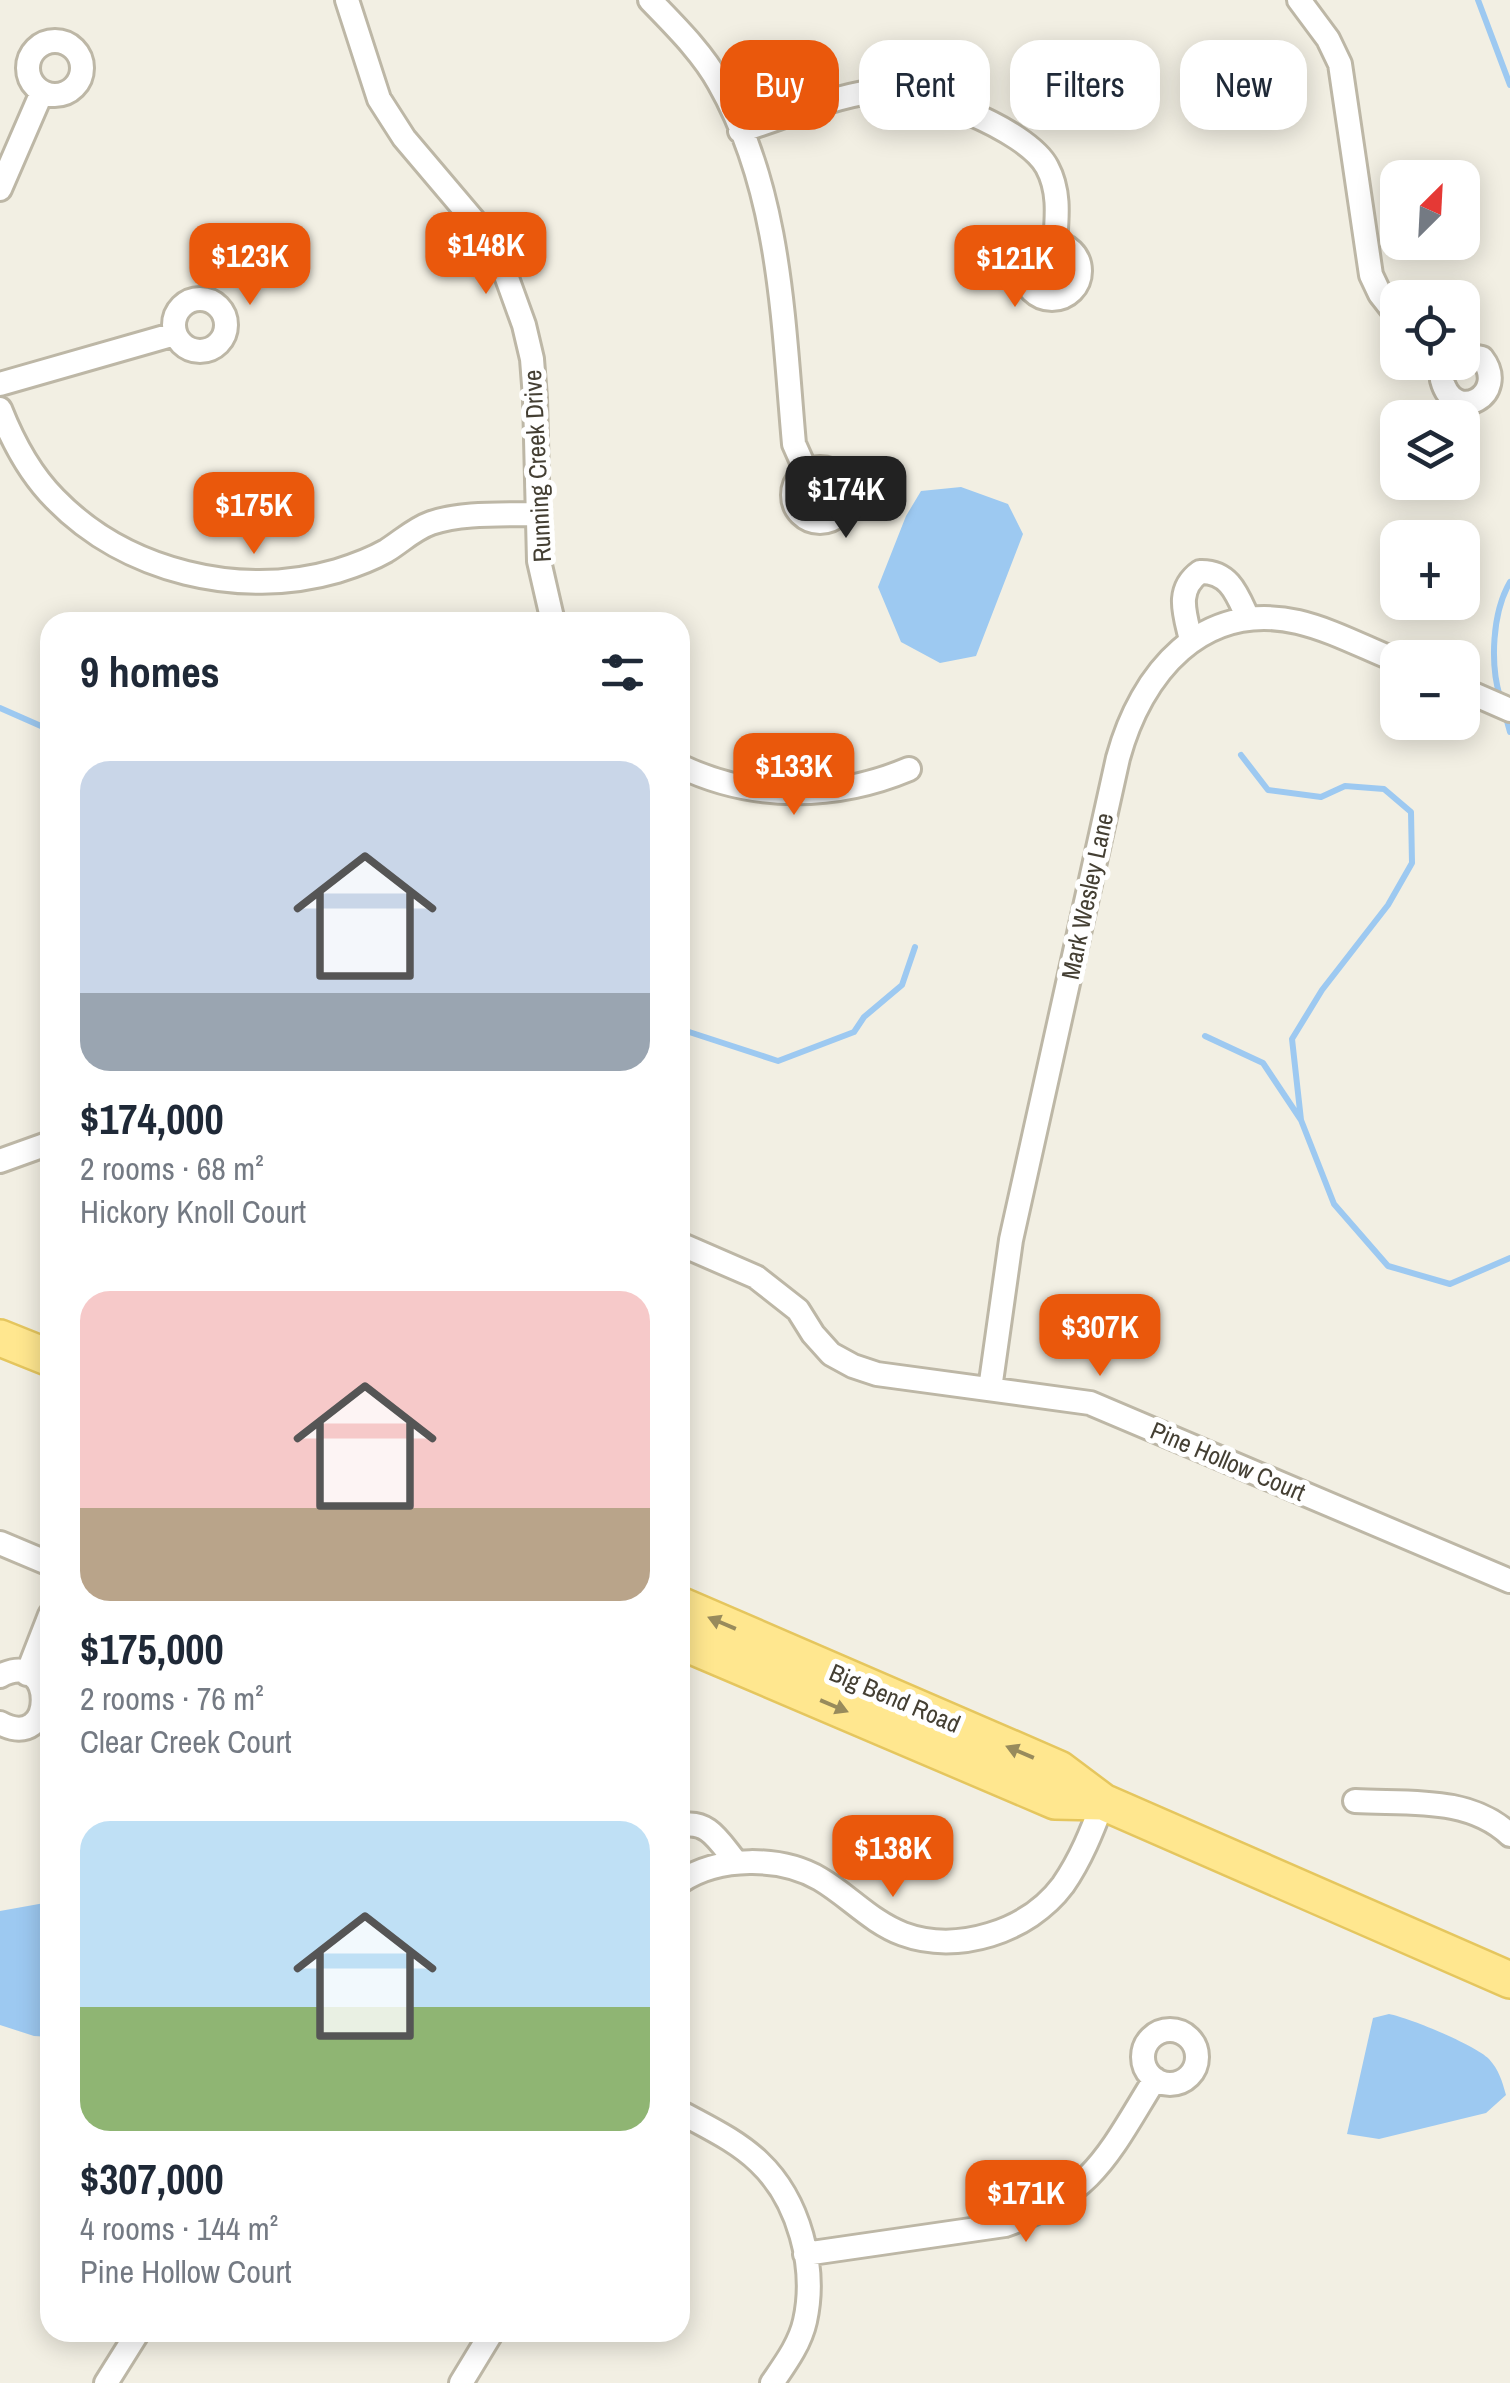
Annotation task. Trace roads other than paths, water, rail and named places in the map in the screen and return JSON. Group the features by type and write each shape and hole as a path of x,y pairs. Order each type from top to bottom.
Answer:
{"main road":[{"path":"0,1338 40,1354"},
{"name":"Big Bend Road","path":"690,1609 1059,1768 1103,1802 1510,1980"},
{"name":"Big Bend Road","path":"690,1644 1055,1801 1103,1802"}],"street":[{"name":"Running Creek Drive","path":"347,0 379,99 404,138 476,224 503,267 519,310 532,360 539,561 551,612"},
{"path":"650,0 718,81 759,184 778,262 794,444 806,471"},
{"path":"1300,0 1328,39 1340,64 1370,275 1380,294"},
{"path":"740,131 879,90 940,102 996,124 1045,163 1058,208 1055,243"},
{"path":"0,189 42,92"},
{"path":"0,384 175,334"},
{"path":"1442,380 1449,395 1464,402 1480,400 1491,387 1492,371 1480,358"},
{"path":"0,408 31,470 54,499 78,520 140,556 179,572 217,580 254,584 338,571 386,550 433,522 538,514"},
{"path":"1191,640 1182,598 1200,572 1210,571 1228,581 1247,616 1308,625 1380,655"},
{"name":"Mark Wesley Lane","path":"990,1389 1011,1240 1126,730 1150,686 1177,650 1247,616"},
{"path":"1480,697 1510,710"},
{"path":"690,771 766,791 819,793 871,785 909,769"},
{"path":"0,1161 40,1150"},
{"name":"Pine Hollow Court","path":"690,1248 756,1277 782,1295 832,1354 853,1366 877,1374 1090,1403 1510,1581"},
{"path":"0,1543 40,1560"},
{"path":"27,1674 40,1641"},
{"path":"0,1676 8,1672 27,1674 40,1687"},
{"path":"0,1723 14,1729 24,1728 40,1714"},
{"path":"1355,1801 1465,1808 1496,1822 1510,1835"},
{"path":"690,1875 736,1862 786,1865 817,1877 874,1920 904,1934 937,1942 965,1940 993,1934 1016,1923 1060,1889 1086,1845 1103,1802"},
{"path":"690,1823 705,1827 736,1862"},
{"path":"805,2254 1005,2225 1032,2216 1086,2181 1110,2154 1155,2079"},
{"path":"690,2117 737,2143 761,2164 783,2191 798,2222 808,2289 805,2322 793,2352 772,2383"},
{"path":"106,2383 132,2342"},
{"path":"461,2383 486,2342"}],"water":[{"path":"961,487 1008,504 1023,534 976,656 940,663 901,642 878,587 906,516 921,491"},
{"path":"40,1904 40,2036 0,2025 0,1911"},
{"path":"1389,2014 1482,2053 1495,2067 1506,2095 1486,2113 1379,2139 1347,2134 1373,2018"}],"waterway":[{"path":"1478,0 1510,85"},
{"path":"1500,697 1494,639 1499,608 1510,582"},
{"path":"0,708 40,726"},
{"path":"1505,714 1510,732"},
{"path":"1241,755 1268,790 1321,797 1345,786 1384,789 1411,812 1412,863 1388,905 1322,990 1292,1039 1301,1120"},
{"path":"690,1032 778,1061 854,1032 864,1017 902,985 915,947"},
{"path":"1205,1036 1263,1063 1301,1120 1334,1204 1388,1266 1450,1284 1510,1258"}]}
